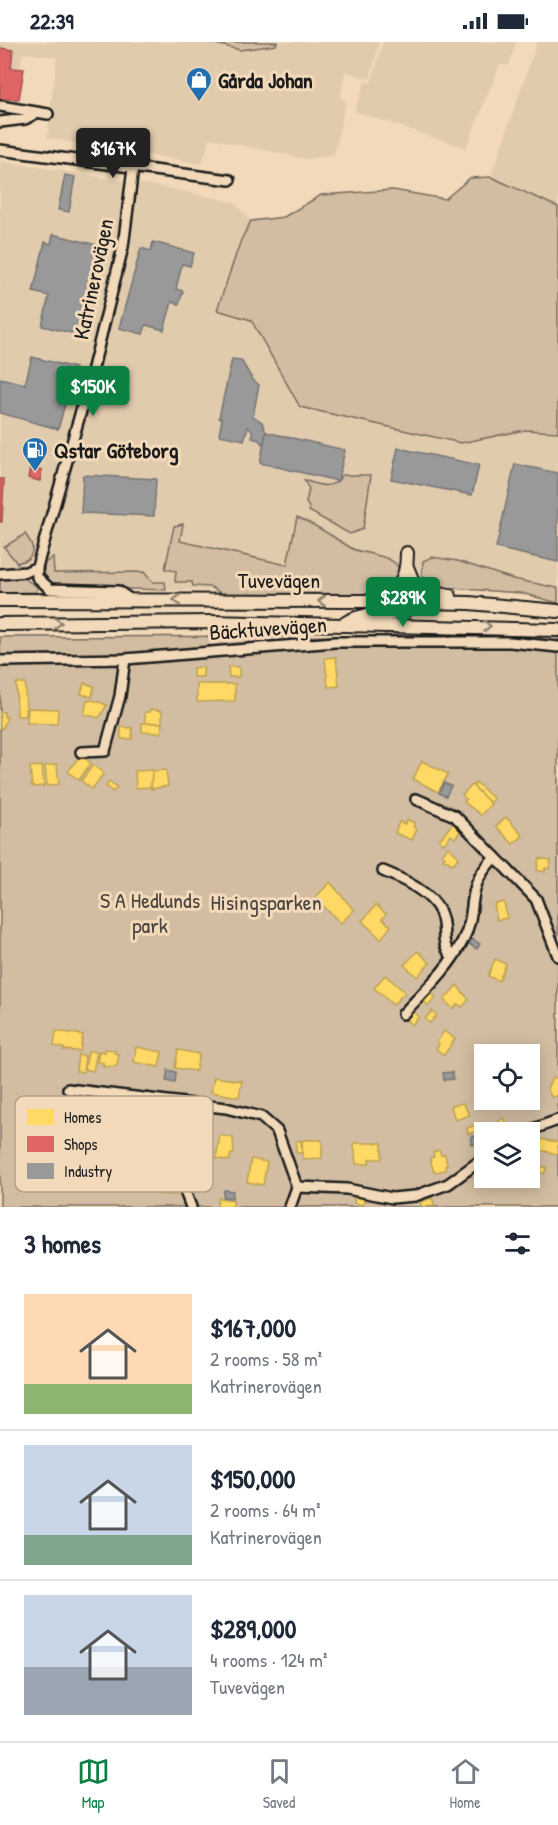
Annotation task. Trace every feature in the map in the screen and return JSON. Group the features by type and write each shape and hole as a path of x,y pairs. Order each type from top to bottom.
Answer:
{"main road":[{"path":"344,624 356,616 401,612 413,602 414,584 407,567 407,553"},
{"path":"369,601 391,594 397,589 407,567"},
{"path":"414,584 423,591 434,594 523,602 553,610"},
{"name":"Tuvevägen","path":"0,600 369,601 553,610"},
{"name":"Tuvevägen","path":"0,624 143,622 344,624 558,630"}],"street":[{"path":"0,106 48,114"},
{"path":"0,122 25,119 36,113"},
{"path":"0,150 230,180"},
{"name":"Katrinerovägen","path":"37,567 92,372 123,248 134,168"},
{"path":"0,574 26,572 37,567 40,580 56,591 118,591 130,600"},
{"name":"Bäcktuvevägen","path":"0,661 125,659 336,642 510,642 558,647"},
{"path":"81,752 105,751 120,696 125,659"},
{"path":"416,799 455,816 536,899 558,956"},
{"path":"403,1014 453,957 468,927 478,877 495,857"},
{"path":"383,871 404,881 433,902 441,914 445,949 453,957"},
{"path":"68,1089 126,1096"},
{"path":"213,1106 261,1117 278,1131 297,1187 290,1207"},
{"path":"540,1127 558,1120"},
{"path":"297,1187 347,1189 405,1198 425,1194 448,1184 474,1165"},
{"path":"185,1192 191,1207"}],"shaded area":[{"name":"Gårda Johan","path":"0,42 208,42 240,50 276,45 277,42 379,42 370,79 345,71 340,98 346,100 334,155 305,159 210,138 202,164 47,138 57,57 23,53 20,69 11,68 13,51 0,48"},
{"path":"383,42 516,42 509,66 500,64 466,148 354,111 365,82 371,83"},
{"path":"537,42 558,42 558,207 491,177"},
{"path":"0,161 162,187 234,202 251,221 241,240 217,310 251,320 300,407 461,443 525,430 558,432 558,588 513,579 458,561 420,570 421,573 399,573 333,592 38,588 20,577 0,580"}],"green space":[{"path":"208,42 277,42 276,45 240,50"},
{"path":"491,177 558,207 558,432 525,430 461,443 300,407 251,320 217,310 241,240 251,221 284,217 321,195 393,190 445,199 470,178"},
{"path":"342,475 371,475 363,529 350,534 309,511 306,503 309,489 304,480 320,485 330,485"},
{"path":"297,517 353,549 391,560 399,570 396,582 386,589 371,594 222,594 211,587 193,586 192,582 175,582 176,571 165,569 174,526 183,524 180,541 287,565"},
{"path":"25,534 31,543 32,553 28,559 17,563 4,547"},
{"path":"53,557 54,573 144,572 152,582 165,582 166,590 59,587 46,578 44,571 45,563"},
{"path":"432,557 458,561 513,579 558,588 558,603 521,593 436,587 422,576 423,561"},
{"path":"22,577 37,587 37,592 0,593 0,580"},
{"name":"Hisingsparken","path":"385,633 558,637 558,1207 0,1207 0,637 385,636"}],"building: Homes":[{"path":"336,657 339,686 328,687 325,658"},
{"path":"203,667 203,677 193,677 193,668"},
{"path":"228,667 239,667 239,677 229,677"},
{"path":"16,683 25,683 26,716 17,716"},
{"path":"84,683 94,686 92,697 81,694"},
{"path":"197,684 235,684 235,701 197,702"},
{"path":"93,700 107,705 99,718 84,714 87,701"},
{"path":"28,708 58,709 57,724 27,723"},
{"path":"150,709 162,711 162,723 145,723 145,712 150,712"},
{"path":"0,712 4,712 4,717 7,717 3,728 0,728"},
{"path":"142,723 162,723 161,733 142,732"},
{"path":"121,727 132,728 132,739 121,739"},
{"path":"80,755 91,763 79,780 68,772"},
{"path":"422,761 448,774 438,792 413,779"},
{"path":"57,764 59,784 47,786 45,766"},
{"path":"93,765 104,773 92,789 81,781"},
{"path":"42,766 44,786 32,787 30,767"},
{"path":"152,770 151,787 136,788 135,771"},
{"path":"166,770 168,786 151,789 152,771"},
{"path":"109,781 117,787 113,792 106,786"},
{"path":"476,782 494,799 490,803 473,786"},
{"path":"472,785 491,804 481,815 464,802 466,799 462,795"},
{"path":"506,817 523,836 513,844 496,826"},
{"path":"407,820 415,823 413,827 417,829 412,840 395,833 399,822 405,824"},
{"path":"453,823 461,830 455,838 451,835 444,844 439,840"},
{"path":"448,847 459,857 453,864 443,859 445,857 442,854"},
{"path":"539,858 551,860 549,869 545,868 545,872 537,870"},
{"path":"330,882 354,910 341,923 315,898"},
{"path":"504,902 507,918 497,920 494,904"},
{"path":"376,905 386,914 382,919 391,926 381,939 362,921"},
{"path":"418,951 430,963 417,977 404,965"},
{"path":"495,959 506,964 499,981 488,976"},
{"path":"385,975 405,992 393,1005 374,988"},
{"path":"457,985 469,1000 462,1007 458,1004 453,1009 444,1000"},
{"path":"431,992 436,998 428,1006 423,1000"},
{"path":"411,1010 419,1017 412,1025 404,1018"},
{"path":"432,1011 437,1015 430,1023 425,1019"},
{"path":"56,1031 83,1035 80,1051 63,1050 64,1048 54,1046"},
{"path":"444,1031 455,1039 444,1055 436,1049 439,1044 437,1042"},
{"path":"136,1047 162,1052 159,1067 134,1062"},
{"path":"105,1049 115,1050 114,1053 119,1054 117,1066 103,1067 104,1063 97,1062 99,1051 105,1052"},
{"path":"178,1050 199,1054 196,1071 175,1068"},
{"path":"88,1051 97,1052 93,1071 85,1069"},
{"path":"78,1055 85,1056 83,1072 76,1071"},
{"path":"214,1077 242,1081 239,1097 211,1092"},
{"path":"553,1077 558,1079 558,1095 552,1098 547,1088"},
{"path":"463,1103 470,1115 455,1120 451,1106"},
{"path":"474,1126 474,1132 468,1134 467,1128"},
{"path":"220,1135 233,1138 234,1154 231,1154 229,1161 216,1158"},
{"path":"540,1139 558,1142 558,1154 540,1150"},
{"path":"302,1140 322,1140 322,1158 303,1159"},
{"path":"296,1141 301,1141 302,1153 296,1153"},
{"path":"354,1143 382,1143 382,1159 369,1159 369,1164 356,1164"},
{"path":"439,1150 441,1155 445,1154 447,1165 446,1170 436,1172 433,1170 430,1158 434,1157 433,1152"},
{"path":"251,1159 267,1162 263,1185 247,1182"},
{"path":"540,1167 546,1167 545,1173 540,1173"},
{"path":"159,1192 176,1192 176,1195 159,1194"},
{"path":"355,1193 365,1195 363,1205 354,1203"},
{"path":"218,1198 233,1200 233,1207 217,1207"},
{"path":"432,1198 435,1206 422,1207 420,1202"}],"building: Shops":[{"path":"0,48 13,50 11,68 24,69 19,99 0,99"},
{"path":"30,467 42,470 40,481 28,478"},
{"path":"0,479 4,479 2,522 0,522"}],"building: Industry":[{"path":"65,175 75,177 69,212 58,210"},
{"path":"53,234 105,247 84,336 42,326 49,296 33,292 45,242 51,244"},
{"path":"153,242 194,253 190,266 182,264 176,289 183,291 179,304 172,302 164,330 146,325 143,334 119,328 141,248 151,251"},
{"path":"32,357 75,368 58,429 0,413 0,378 25,384"},
{"path":"232,359 241,360 252,379 259,385 253,416 262,422 266,432 264,446 259,440 252,438 253,432 248,427 244,440 219,435 222,419 219,418"},
{"path":"266,432 345,450 338,481 260,463"},
{"path":"398,448 479,465 472,495 391,479"},
{"path":"515,464 558,473 558,562 496,548"},
{"path":"83,475 156,479 154,516 81,513"},
{"path":"444,783 451,786 446,796 439,793"},
{"path":"472,939 480,944 477,949 469,944"},
{"path":"168,1070 176,1072 175,1083 166,1081"},
{"path":"452,1072 453,1079 444,1080 443,1073"},
{"path":"224,1190 233,1191 232,1198 223,1197"}],"place":[{"name":"Gårda Johan","path":"199,103"},
{"name":"Qstar Göteborg","path":"35,473"}],"park label":[{"name":"S A Hedlunds park","path":"150,912"}]}
